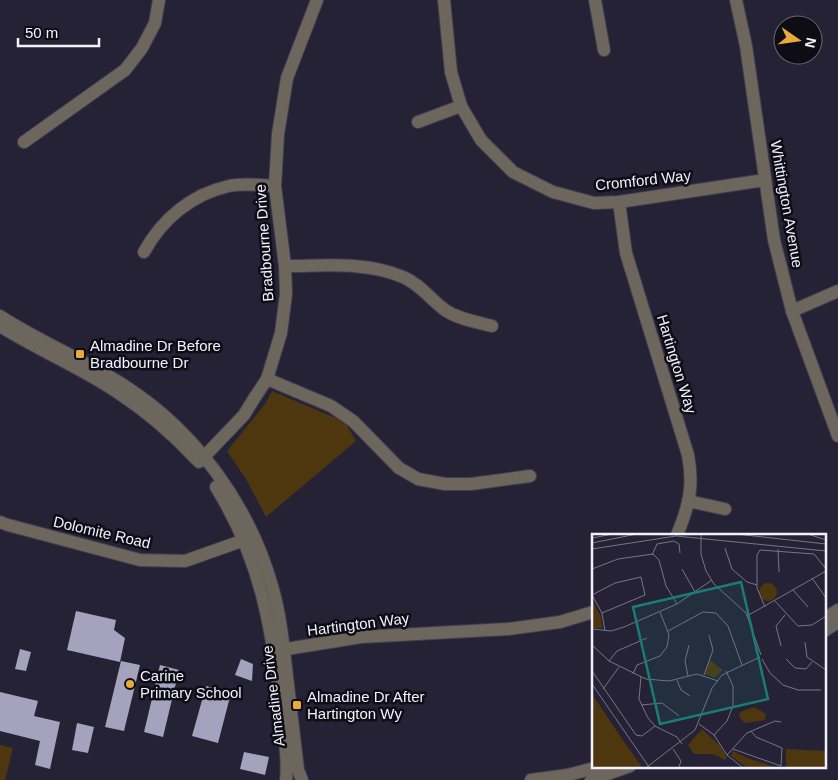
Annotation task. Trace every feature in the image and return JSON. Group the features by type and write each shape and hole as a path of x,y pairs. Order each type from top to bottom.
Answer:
{"street":[{"path":"24,142 125,70 142,48 155,23 159,0"},
{"name":"Bradbourne Drive","path":"201,459 244,415 267,379 282,326 286,294 285,266 275,186 278,134 287,78 317,0"},
{"name":"Cromford Way","path":"444,0 451,72 461,106 481,140 513,172 553,192 594,203 619,202 765,180"},
{"path":"595,0 604,50"},
{"name":"Whittington Avenue","path":"736,0 746,46 774,240 792,311 838,436"},
{"path":"418,122 461,106"},
{"path":"144,252 153,236 165,222 196,198 210,191 231,186 252,184 275,186"},
{"name":"Hartington Way","path":"619,202 626,253 688,455 692,485 677,534"},
{"path":"285,266 338,266 386,271 416,284 446,311 492,326"},
{"path":"792,311 838,292"},
{"name":"Almadine Drive","path":"0,316 126,386 160,411 187,436 201,459 236,503 249,538 272,587 279,650 298,770 302,780"},
{"name":"Almadine Drive","path":"0,326 117,392 158,422 201,459"},
{"path":"267,379 337,410 353,421 399,468 418,479 445,484 471,484 530,476"},
{"path":"688,501 725,509"},
{"name":"Dolomite Road","path":"0,522 140,560 185,562 249,538"},
{"path":"826,618 838,610"},
{"name":"Hartington Way","path":"279,650 361,637 517,628 560,622 592,612"},
{"path":"826,630 838,622"},
{"name":"Almadine Drive","path":"279,650 286,780"},
{"path":"531,780 568,775 598,775 623,768"}],"shaded area":[{"path":"272,391 345,422 356,441 266,517 246,479 227,451 265,404"},
{"path":"0,745 13,748 5,780 0,780"}],"building":[{"path":"76,611 116,620 114,630 125,638 120,662 67,650"},
{"path":"20,649 31,652 26,671 15,669"},
{"path":"241,659 253,664 252,681 235,675"},
{"path":"121,661 140,665 124,731 105,727"},
{"path":"160,665 179,670 163,737 144,732"},
{"path":"206,686 231,693 218,743 192,736"},
{"path":"0,692 38,701 34,716 60,722 50,769 35,765 40,741 0,731"},
{"path":"77,723 94,727 88,753 72,750"},
{"path":"244,752 269,757 265,775 240,769"}],"place":[{"name":"Almadine Dr Before Bradbourne Dr","path":"80,354"},
{"name":"Carine Primary School","path":"130,684"},
{"name":"Almadine Dr After Hartington Wy","path":"297,705"}]}
